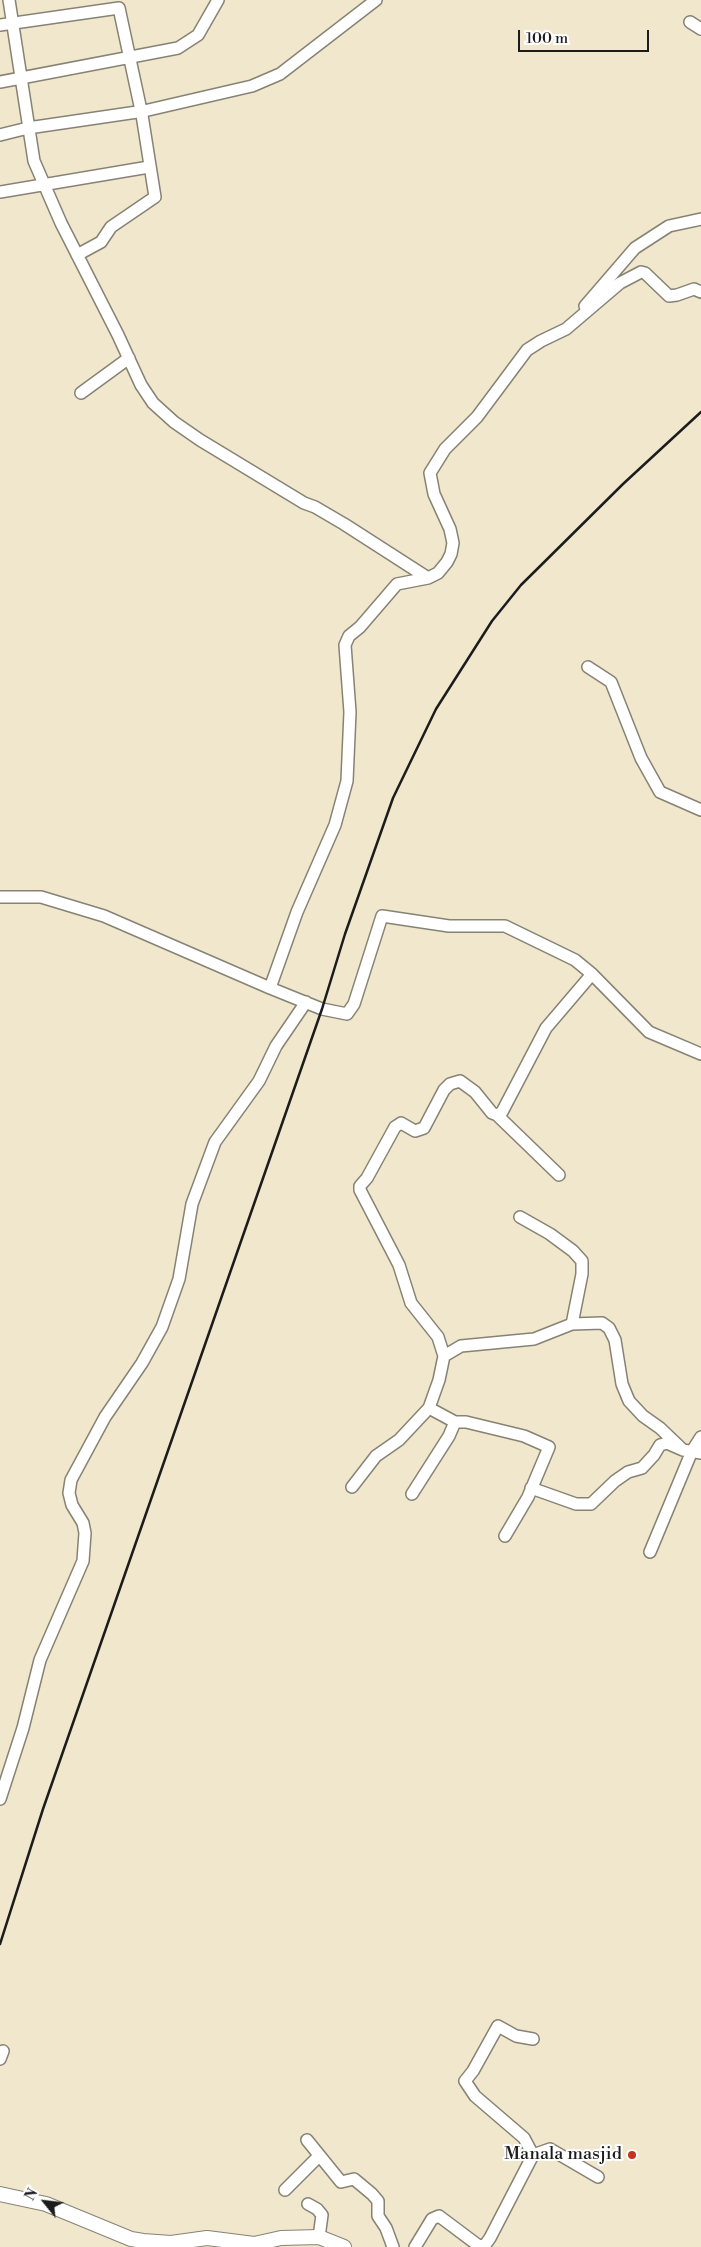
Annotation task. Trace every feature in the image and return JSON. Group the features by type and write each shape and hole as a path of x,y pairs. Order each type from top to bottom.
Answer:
{"main road":[{"path":"0,2194 46,2204 131,2239 143,2242 171,2243 207,2238 254,2244 281,2238 319,2237 344,2247"}],"street":[{"path":"9,0 34,161 43,185 141,385 149,397 174,422 200,440 304,503 315,507 344,524 428,578"},
{"path":"0,82 178,48 198,35 218,0"},
{"path":"0,136 28,128 141,111 252,86 280,74 376,0"},
{"path":"0,25 119,8 141,111 155,197 111,227 101,242 77,254"},
{"path":"690,22 701,29"},
{"path":"0,192 149,167"},
{"path":"570,326 635,248 669,226 701,218"},
{"path":"270,988 297,912 335,825 345,789 350,712 345,645 350,636 397,584 428,578 438,573 451,554 453,543 450,529 441,512 430,482 430,473 445,449 477,417 527,350 570,326 620,283 641,272 645,272 669,296 694,289 701,292"},
{"path":"82,393 128,358"},
{"path":"588,666 611,682 641,758 660,792 701,810"},
{"path":"0,897 41,897 104,916 270,988 335,1013 347,1014 354,1004 382,916 449,926 505,926 575,960 592,974 649,1032 701,1054"},
{"path":"497,1116 502,1112 546,1028 592,974"},
{"path":"0,1799 23,1728 40,1660 83,1561 85,1533 81,1518 72,1505 70,1493 71,1480 104,1417 142,1364 162,1327 179,1279 192,1204 215,1142 259,1082 276,1046 306,1002"},
{"path":"352,1487 376,1456 400,1440 429,1408 440,1380 444,1356 438,1337 412,1303 400,1264 360,1186 367,1178 395,1127 400,1123 415,1131 424,1128 444,1090 450,1084 460,1081 475,1092 485,1108 497,1116 559,1176"},
{"path":"520,1217 550,1234 582,1261 582,1274 572,1324"},
{"path":"444,1356 461,1346 534,1339 572,1324 602,1323 609,1328 615,1340 622,1384 629,1401 643,1416 692,1451"},
{"path":"429,1408 454,1422 466,1422 524,1436 549,1447 528,1497 505,1536"},
{"path":"412,1494 449,1436 454,1422"},
{"path":"650,1552 692,1451 701,1437"},
{"path":"531,1488 576,1504 591,1504 615,1481 628,1472 642,1468 660,1445 667,1443 692,1451"},
{"path":"533,2155 524,2138 475,2096 465,2081 473,2071 498,2026 516,2036 534,2039"},
{"path":"307,2140 341,2182 354,2179 378,2201 378,2216 386,2228 393,2247"},
{"path":"415,2247 432,2219 439,2216 472,2242 479,2246 485,2245 533,2155 550,2150 598,2177"},
{"path":"285,2190 320,2156"},
{"path":"308,2204 317,2209 322,2215 319,2237"}],"railway":[{"path":"0,1944 43,1809 322,1009 345,934 393,798 436,709 492,621 521,585 623,484 701,412"}],"place":[{"name":"Manala masjid","path":"632,2155"}]}
